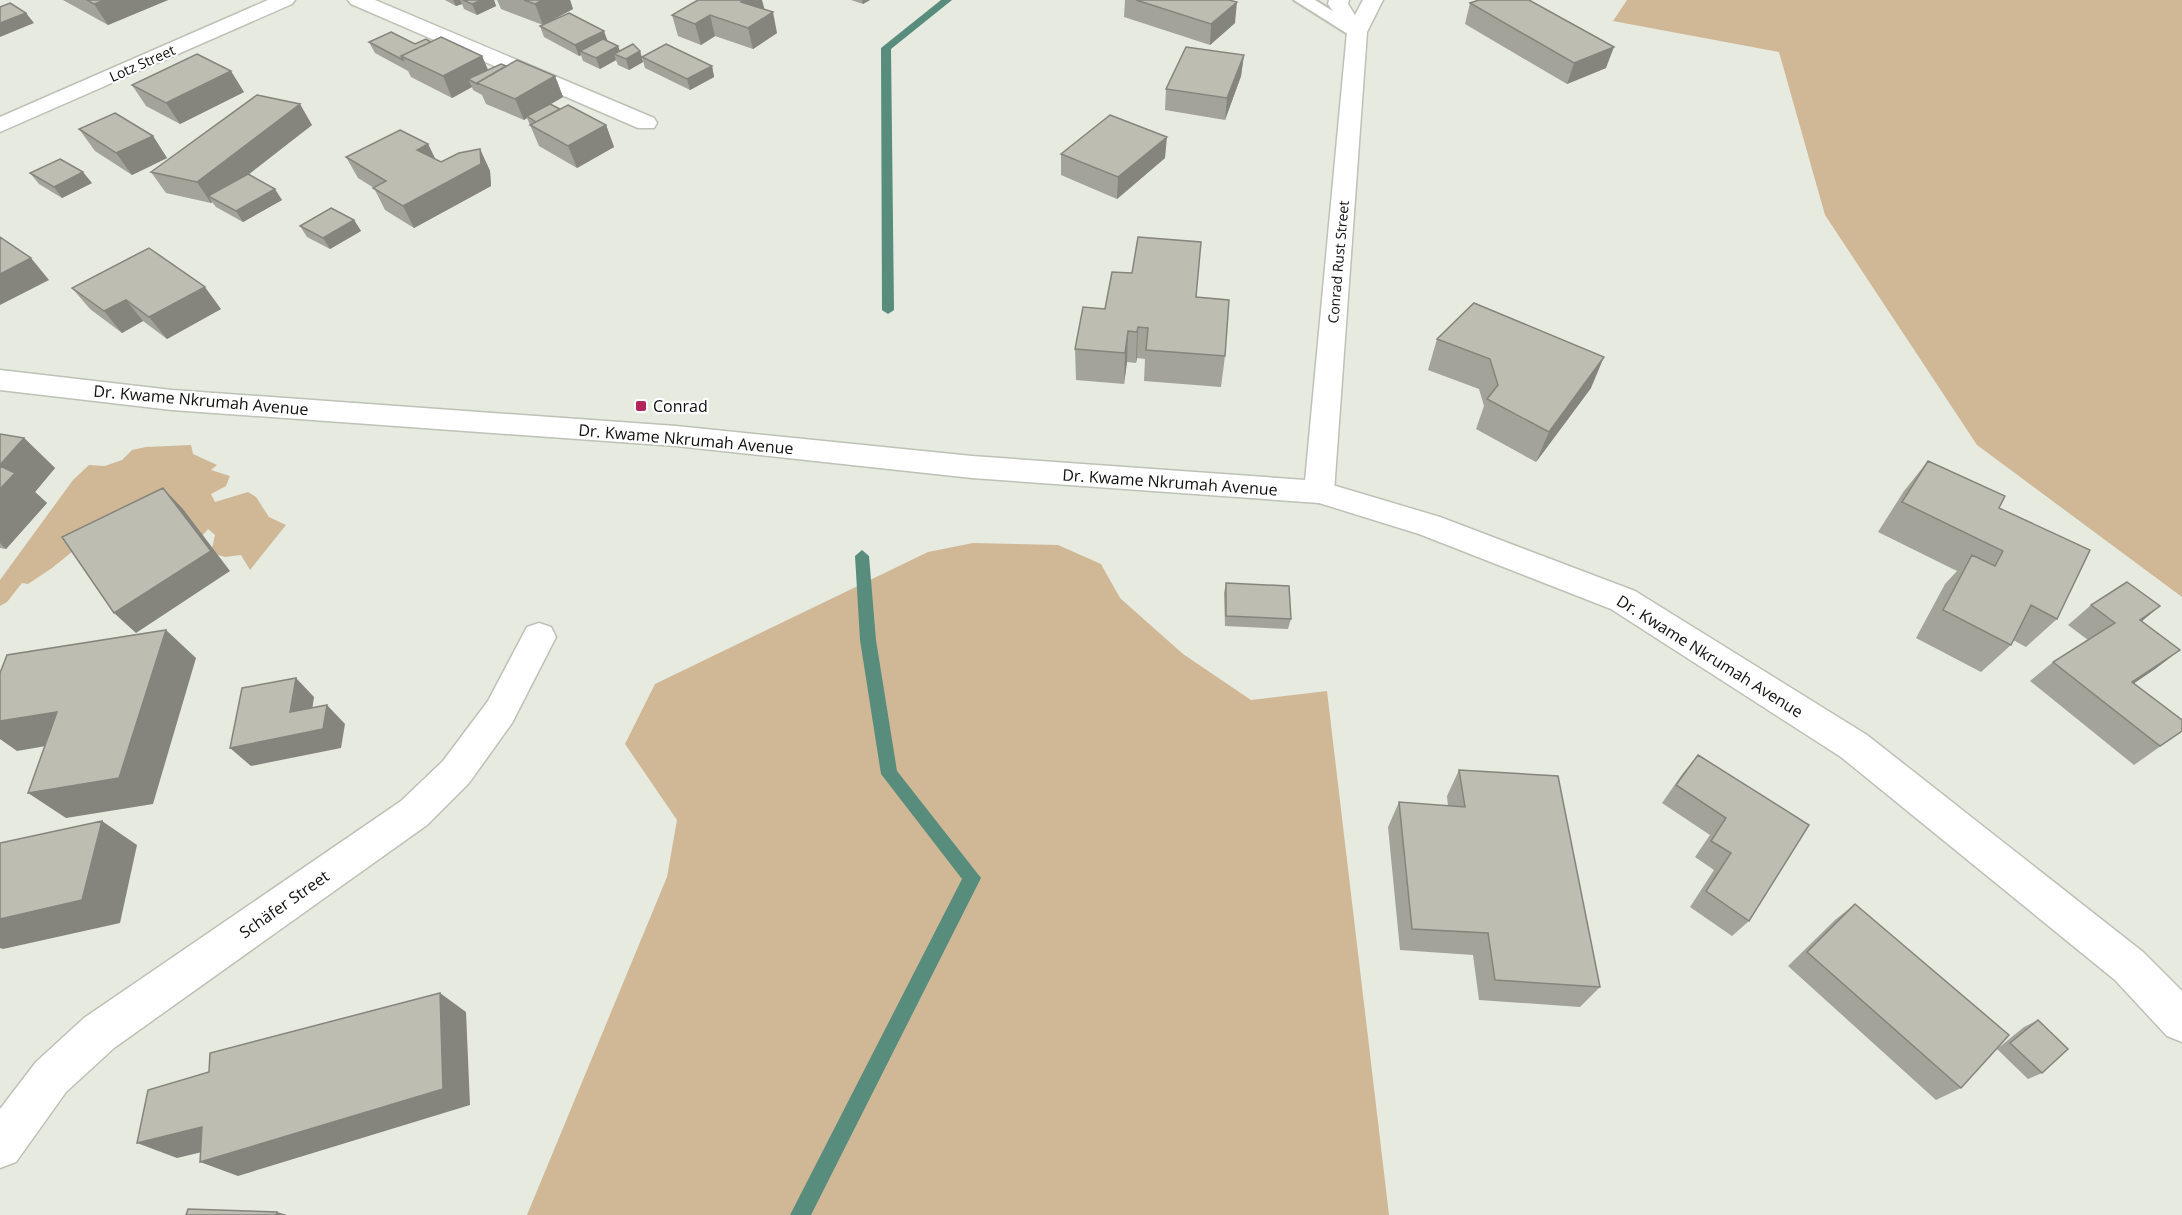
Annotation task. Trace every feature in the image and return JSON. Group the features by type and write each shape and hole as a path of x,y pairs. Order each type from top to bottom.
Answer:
{"street":[{"name":"Lotz Street","path":"0,125 285,0"},
{"path":"358,0 646,123"},
{"path":"1339,0 1338,4 1357,32"},
{"name":"Conrad Rust Street","path":"1319,492 1357,32 1373,0"},
{"name":"Dr. Kwame Nkrumah Avenue","path":"0,380 172,400 676,436 972,467 1319,492 1429,525 1623,600 1854,746 2129,966 2182,1021"},
{"name":"Schäfer Street","path":"0,1146 51,1077 99,1033 414,813 456,772 500,712 539,637"}],"lane":[{"path":"1303,0 1357,32"}],"shaded area":[{"path":"1627,0 2182,0 2182,597 1977,445 1825,215 1779,52 1613,21"},
{"path":"191,445 193,454 217,465 211,470 230,476 226,486 211,494 215,502 248,492 256,497 269,517 286,525 250,570 241,555 225,557 211,553 215,535 208,529 203,535 187,540 83,543 28,584 22,583 7,602 0,606 0,580 73,480 89,465 105,466 122,460 132,450 146,447"},
{"path":"973,543 1058,545 1101,564 1120,598 1183,654 1251,700 1327,691 1389,1215 527,1215 667,877 677,820 625,744 655,684 928,552"}],"building":[{"path":"87,0 105,0 94,4"},
{"path":"463,0 482,0 472,4"},
{"path":"524,0 543,0 535,4"},
{"path":"698,0 744,0 741,2 773,12 748,28 710,15 695,24 672,15"},
{"path":"1136,0 1229,0 1237,2 1211,24"},
{"path":"1479,0 1529,0 1614,47 1574,63 1470,3"},
{"path":"10,3 26,13 0,23 0,7"},
{"path":"569,13 604,31 575,45 540,26"},
{"path":"391,32 415,44 426,39 431,42 401,56 403,60 369,42"},
{"path":"441,37 482,56 443,76 401,56"},
{"path":"603,39 618,46 596,58 580,51"},
{"path":"633,44 640,51 626,59 614,54"},
{"path":"666,44 712,66 687,79 642,57"},
{"path":"1186,47 1244,55 1227,98 1166,89"},
{"path":"197,54 231,71 166,103 132,85"},
{"path":"517,60 555,76 515,99 477,83"},
{"path":"501,64 506,66 477,84 468,79"},
{"path":"257,95 300,104 197,182 151,172"},
{"path":"550,104 560,109 536,122 527,116"},
{"path":"568,105 606,125 568,146 530,125"},
{"path":"115,113 153,136 116,153 79,129"},
{"path":"1110,115 1167,137 1118,177 1061,154"},
{"path":"400,130 428,144 417,150 441,162 459,153 480,149 481,164 403,206 373,188 386,181 346,157"},
{"path":"60,159 83,172 54,187 30,173"},
{"path":"248,174 275,189 236,211 208,196"},
{"path":"331,208 354,220 323,238 300,226"},
{"path":"0,237 31,258 0,274"},
{"path":"1138,237 1201,242 1196,297 1229,300 1225,356 1146,350 1148,328 1138,327 1137,332 1128,331 1125,353 1075,349 1083,307 1105,309 1112,272 1132,273"},
{"path":"149,248 205,287 149,317 126,300 104,311 72,288"},
{"path":"1474,303 1604,357 1549,432 1487,399 1498,385 1490,359 1437,339"},
{"path":"0,434 24,438 0,465"},
{"path":"1928,461 2005,496 1999,508 2090,550 2057,619 2031,605 2011,645 1943,610 1972,555 1995,566 2003,551 1902,502"},
{"path":"0,466 15,473 0,489"},
{"path":"163,488 211,551 114,613 62,537"},
{"path":"2127,582 2160,606 2140,620 2180,650 2132,682 2182,720 2182,731 2160,746 2053,662 2115,623 2091,605"},
{"path":"1226,583 1289,586 1291,619 1226,616"},
{"path":"166,630 119,778 28,793 57,712 0,721 0,673 7,655"},
{"path":"296,678 290,712 327,705 323,729 230,748 242,688"},
{"path":"1698,755 1809,825 1749,921 1706,891 1731,853 1711,841 1726,818 1676,785"},
{"path":"1459,770 1558,776 1600,987 1495,980 1488,933 1412,929 1399,802 1465,807"},
{"path":"102,821 82,900 0,919 0,843"},
{"path":"1855,904 2009,1035 1961,1088 1807,952"},
{"path":"440,993 443,1089 200,1162 202,1127 137,1143 148,1090 209,1072 210,1053"},
{"path":"2038,1020 2068,1049 2042,1073 2010,1043"},
{"path":"188,1209 277,1212 276,1215 186,1215"}],"waterway":[{"path":"888,310 886,48 947,0"},
{"path":"800,1215 972,878 889,774 868,640 862,556"}],"place":[{"name":"Conrad","path":"641,406"}]}
